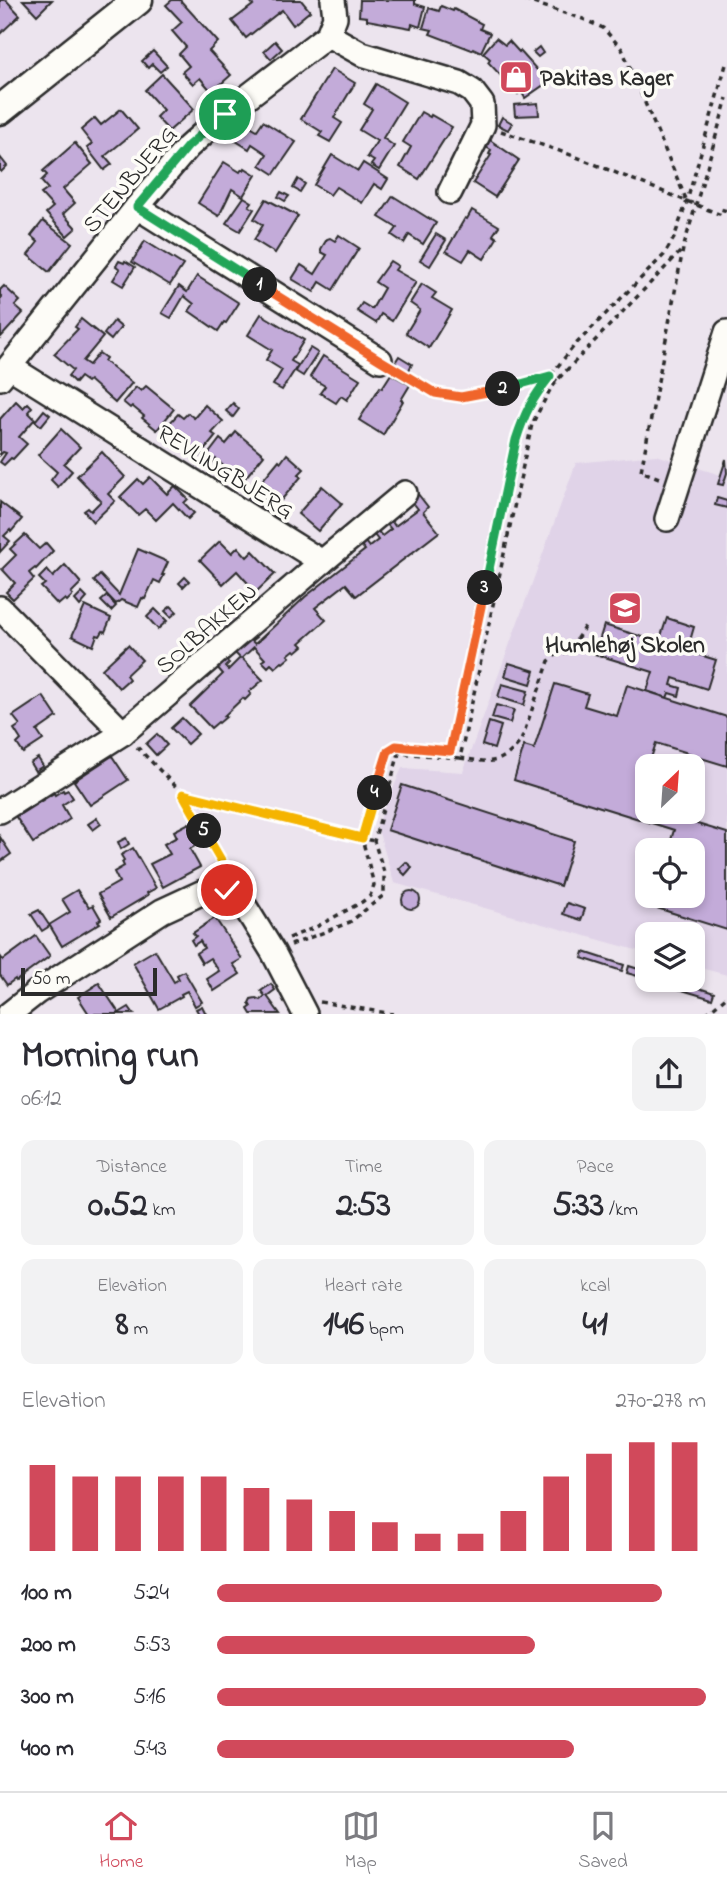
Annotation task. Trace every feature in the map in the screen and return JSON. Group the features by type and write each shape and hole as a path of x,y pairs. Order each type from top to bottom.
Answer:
{"street":[{"path":"0,110 138,0"},
{"path":"333,0 335,17 328,35 362,54 459,83 472,90 482,104 483,125 450,192"},
{"name":"STENBJERG","path":"5,373 188,146 328,35"},
{"path":"137,207 380,360"},
{"path":"667,519 727,332"},
{"name":"REVLINGBJERG","path":"5,373 323,562"},
{"path":"323,562 405,493"},
{"name":"SOLBAKKEN","path":"0,811 123,733 323,562"},
{"path":"0,608 123,733"},
{"path":"9,1014 37,992 162,911 203,892 227,890 242,902 301,1006"}],"path":[{"path":"524,0 603,27 622,49 687,201"},
{"path":"271,949 316,928 370,896 374,886 362,838 388,751 396,746 450,751 516,440 523,418 532,399 550,376 582,338 664,255 674,238 727,61"},
{"path":"677,484 641,471 683,249 727,98"},
{"path":"483,125 574,156 696,206 719,214 720,209 727,211"},
{"path":"460,758 532,424 557,381 683,249"},
{"path":"380,360 440,395 461,397 496,391 550,376"},
{"path":"550,376 557,381"},
{"path":"271,949 350,922 384,895 384,872 374,841 400,753 492,762 501,759 521,741 549,662 556,655 568,652 587,623"},
{"path":"123,733 183,794 225,867 227,890"},
{"path":"183,794 374,841"},
{"path":"706,1014 727,996"},
{"path":"301,1006 393,1014"}],"shaded area":[{"name":"Humlehøj Skolen","path":"656,455 727,477 727,975 705,969 705,922 635,922 635,950 394,883 377,826 402,768 463,772 576,463"}],"building":[{"path":"0,0 6,0 20,15 0,34"},
{"path":"23,0 52,0 37,15"},
{"path":"172,0 180,0 218,42 209,51 231,75 212,92 200,78 193,84 182,72 189,66 179,54 186,47 172,31 182,22 166,5"},
{"path":"249,0 301,0 310,11 293,25 282,10 246,38 232,21 253,5"},
{"path":"360,0 415,0 415,4 425,7 420,27 412,24 411,28 367,20 367,17 359,16"},
{"path":"441,6 453,11 454,9 482,24 480,29 490,33 481,52 430,34 432,30 423,28 429,8 439,11"},
{"path":"496,38 505,45 509,41 548,82 525,98 521,91 518,94 483,53"},
{"path":"275,41 282,49 271,59 264,51"},
{"path":"539,47 543,53 538,57 533,52"},
{"path":"153,51 167,66 160,72 152,64 148,68 142,61"},
{"path":"332,69 355,83 334,118 342,123 330,142 319,136 322,132 301,119"},
{"path":"162,74 194,109 169,131 156,117 163,110 145,90"},
{"path":"376,84 405,102 383,138 394,146 379,170 371,165 374,161 367,157 377,141 359,130 372,109 364,104"},
{"path":"538,103 539,115 515,116 514,105"},
{"path":"121,109 138,129 105,156 112,164 104,170 87,148 92,144 81,130 95,118 101,125"},
{"path":"421,112 452,127 419,179 400,167 411,147 403,142"},
{"path":"502,117 512,123 508,130 498,125"},
{"path":"263,121 296,142 274,174 260,165 267,154 252,144 249,149 236,141 247,124 257,130"},
{"path":"487,138 519,160 495,197 473,183 491,155 491,150 482,145"},
{"path":"75,143 92,164 63,189 75,203 63,214 76,228 67,236 46,213 53,207 41,194 48,189 41,181 47,175 43,171"},
{"path":"332,155 358,171 363,163 388,179 382,189 374,184 362,203 336,187 330,195 314,185"},
{"path":"0,157 7,166 1,172 0,171"},
{"path":"224,162 240,172 245,168 256,175 243,196 232,189 219,216 198,203"},
{"path":"298,179 305,184 300,192 293,188"},
{"path":"281,192 289,196 285,201 278,197"},
{"path":"393,196 436,223 423,244 409,235 404,243 392,235 397,228 379,217"},
{"path":"244,197 252,202 249,206 254,209 240,231 226,223"},
{"path":"266,199 298,216 275,253 254,240 263,225 254,219"},
{"path":"472,210 499,226 493,235 497,238 484,259 470,250 463,261 446,251"},
{"path":"43,221 72,243 49,272 28,255 38,242 31,236"},
{"path":"436,234 446,240 430,266 420,260"},
{"path":"339,235 359,248 333,290 320,282 314,292 292,279 301,265 315,274 327,255 321,252 321,249 327,239 335,241"},
{"path":"145,241 183,265 170,285 132,262"},
{"path":"119,261 125,261 135,267 123,286 113,280 120,269 116,266"},
{"path":"390,261 398,266 395,270 416,282 392,321 381,314 376,323 357,311 362,303 372,309 384,288 375,282"},
{"path":"197,276 239,303 218,331 189,311 194,304 184,296 171,318 162,313 179,286 187,292"},
{"path":"422,284 436,293 432,298 452,310 429,348 406,333 420,310 410,303"},
{"path":"4,286 20,301 15,306 23,313 1,337 0,290"},
{"path":"261,314 304,340 291,361 298,365 282,390 273,385 282,370 266,360 272,350 248,335"},
{"path":"81,319 103,337 83,361 89,365 99,353 106,358 104,361 132,383 115,403 89,380 87,382 80,377 75,383 68,376 73,370 54,354 78,329 75,327"},
{"path":"114,321 121,327 111,340 104,334"},
{"path":"310,348 318,353 303,376 295,371"},
{"path":"323,356 360,379 347,400 341,396 336,403 320,393 325,386 310,377"},
{"path":"399,356 412,364 408,372 394,364"},
{"path":"391,374 410,385 383,435 359,420"},
{"path":"146,386 174,409 157,430 132,406 130,408 123,402 136,387 141,391"},
{"path":"16,401 23,408 28,403 32,407 28,412 35,419 19,437 27,444 4,465 0,462 6,453 0,455 0,419"},
{"path":"233,403 239,409 233,417 226,411"},
{"path":"205,405 223,421 212,433 216,436 199,457 174,433 172,435 164,429 178,414 183,418 188,413 194,418"},
{"path":"44,410 50,415 41,426 35,421"},
{"path":"61,429 80,447 64,464 72,471 58,487 51,480 57,472 38,455"},
{"path":"236,432 264,455 241,483 216,459 214,462 207,456 220,439 226,444"},
{"path":"102,452 125,477 108,494 115,501 93,522 84,511 88,508 91,511 101,501 77,476"},
{"path":"287,454 304,469 298,475 301,477 277,505 256,488"},
{"path":"726,459 727,473 723,485 718,484"},
{"path":"150,477 167,494 175,486 188,499 184,503 194,513 188,519 173,503 156,520 145,509 138,515 120,497 138,479 143,484"},
{"path":"322,486 342,503 318,531 298,514"},
{"path":"253,490 265,498 258,509 246,502"},
{"path":"418,494 428,507 423,512 439,532 356,596 346,584 315,608 326,620 300,643 303,646 296,652 294,650 288,655 290,657 275,668 271,664 268,667 262,661 265,659 254,647 242,658 263,680 249,692 251,694 245,700 243,698 224,716 226,717 211,728 190,706 223,674 216,666 224,659 229,663 225,667 228,670 240,658 232,650 251,633 256,638 252,641 255,644 305,597 365,550 357,541 362,538 369,547 378,540 371,531 375,528 382,536 391,529 384,521 389,517 395,526 418,509 411,500"},
{"path":"717,498 727,501 727,508 715,505"},
{"path":"0,502 22,519 4,536 10,541 0,552"},
{"path":"25,535 39,549 46,543 53,551 29,573 34,579 13,599 6,592 15,583 2,569 16,555 10,549"},
{"path":"220,541 232,553 238,547 247,557 253,551 275,574 256,592 237,571 223,584 200,560"},
{"path":"138,549 168,562 164,575 160,583 154,580 138,607 121,600 116,604 94,581 100,575 119,595"},
{"path":"65,565 81,583 67,601 65,599 58,605 41,587 45,584 39,578 47,570 53,577"},
{"path":"185,577 189,581 183,587 179,583"},
{"path":"82,593 87,598 80,606 75,600"},
{"path":"107,596 116,606 111,611 101,601"},
{"path":"85,606 111,618 105,632 97,635 93,646 72,636"},
{"path":"171,606 177,612 171,617 165,611"},
{"path":"155,609 167,621 158,629 147,617"},
{"path":"667,618 694,627 687,651 716,660 707,689 673,678 671,685 681,688 679,696 669,693 667,698 647,691 653,672 595,654 604,625 659,642"},
{"path":"128,645 142,660 126,675 129,679 119,688 102,669"},
{"path":"509,663 535,671 531,684 505,676"},
{"path":"502,684 528,691 524,705 498,697"},
{"path":"555,684 588,694 584,706 617,716 627,685 727,717 727,766 705,759 705,754 691,754 656,743 652,754 635,754 635,818 514,780 524,746 534,749"},
{"path":"43,696 57,717 37,731 43,740 23,753 17,744 21,740 14,729 20,725 13,716"},
{"path":"496,705 514,710 510,723 492,718"},
{"path":"182,718 198,734 187,744 171,728"},
{"path":"489,722 501,726 494,749 482,745"},
{"path":"157,734 167,745 156,755 146,744"},
{"path":"112,756 128,780 90,805 74,781"},
{"path":"38,758 43,766 35,771 30,763"},
{"path":"402,785 574,841 560,886 387,830"},
{"path":"63,790 68,790 73,798 62,805 70,819 33,843 16,817"},
{"path":"97,818 101,824 93,830 88,824"},
{"path":"189,823 200,843 190,849 200,867 163,887 150,864 170,854 164,844 177,837 174,831"},
{"path":"655,824 697,824 727,833 727,930 657,908 705,908 705,838 672,838 674,830"},
{"path":"0,837 11,854 0,862"},
{"path":"126,838 129,844 121,849 118,842"},
{"path":"133,848 156,888 111,917 98,894 119,882 114,872 124,866 121,855"},
{"path":"406,862 412,867 405,875 399,869"},
{"path":"77,890 89,907 93,905 101,919 98,921 100,923 62,946 50,926 42,931 31,914 39,910 49,925 70,912 62,899"},
{"path":"411,891 417,894 420,900 417,906 411,909 405,906 402,900 405,894"},
{"path":"567,903 585,909 581,920 563,914"},
{"path":"215,918 242,959 233,964 240,974 214,991 207,979 219,971 210,958 202,963 196,953 204,948 200,941 194,945 191,940 196,936 193,933"},
{"path":"36,936 50,956 7,985 0,975 0,956 3,960"},
{"path":"155,950 174,982 179,979 177,975 184,971 202,1002 195,1006 187,991 159,1009 133,963"},
{"path":"584,952 624,965 622,971 582,958"},
{"path":"629,966 635,968 635,975 627,973"},
{"path":"99,983 119,1013 129,1007 134,1014 89,1014 78,997"},
{"path":"271,984 275,990 267,996 280,1014 251,1014 248,1009 251,1007 251,999 260,1000 265,996 261,991"},
{"path":"705,990 714,993 712,999 689,992"},
{"path":"202,1006 206,1014 199,1014 196,1009"}],"place":[{"name":"Pakitas Kager","path":"516,77"},
{"name":"Humlehøj Skolen","path":"625,608"}],"route":[{"path":"225,114 188,146 137,207 435,393 461,397 496,391 550,376 532,399 516,440 450,751 396,746 388,751 362,838 183,794 225,867 227,890"}]}
